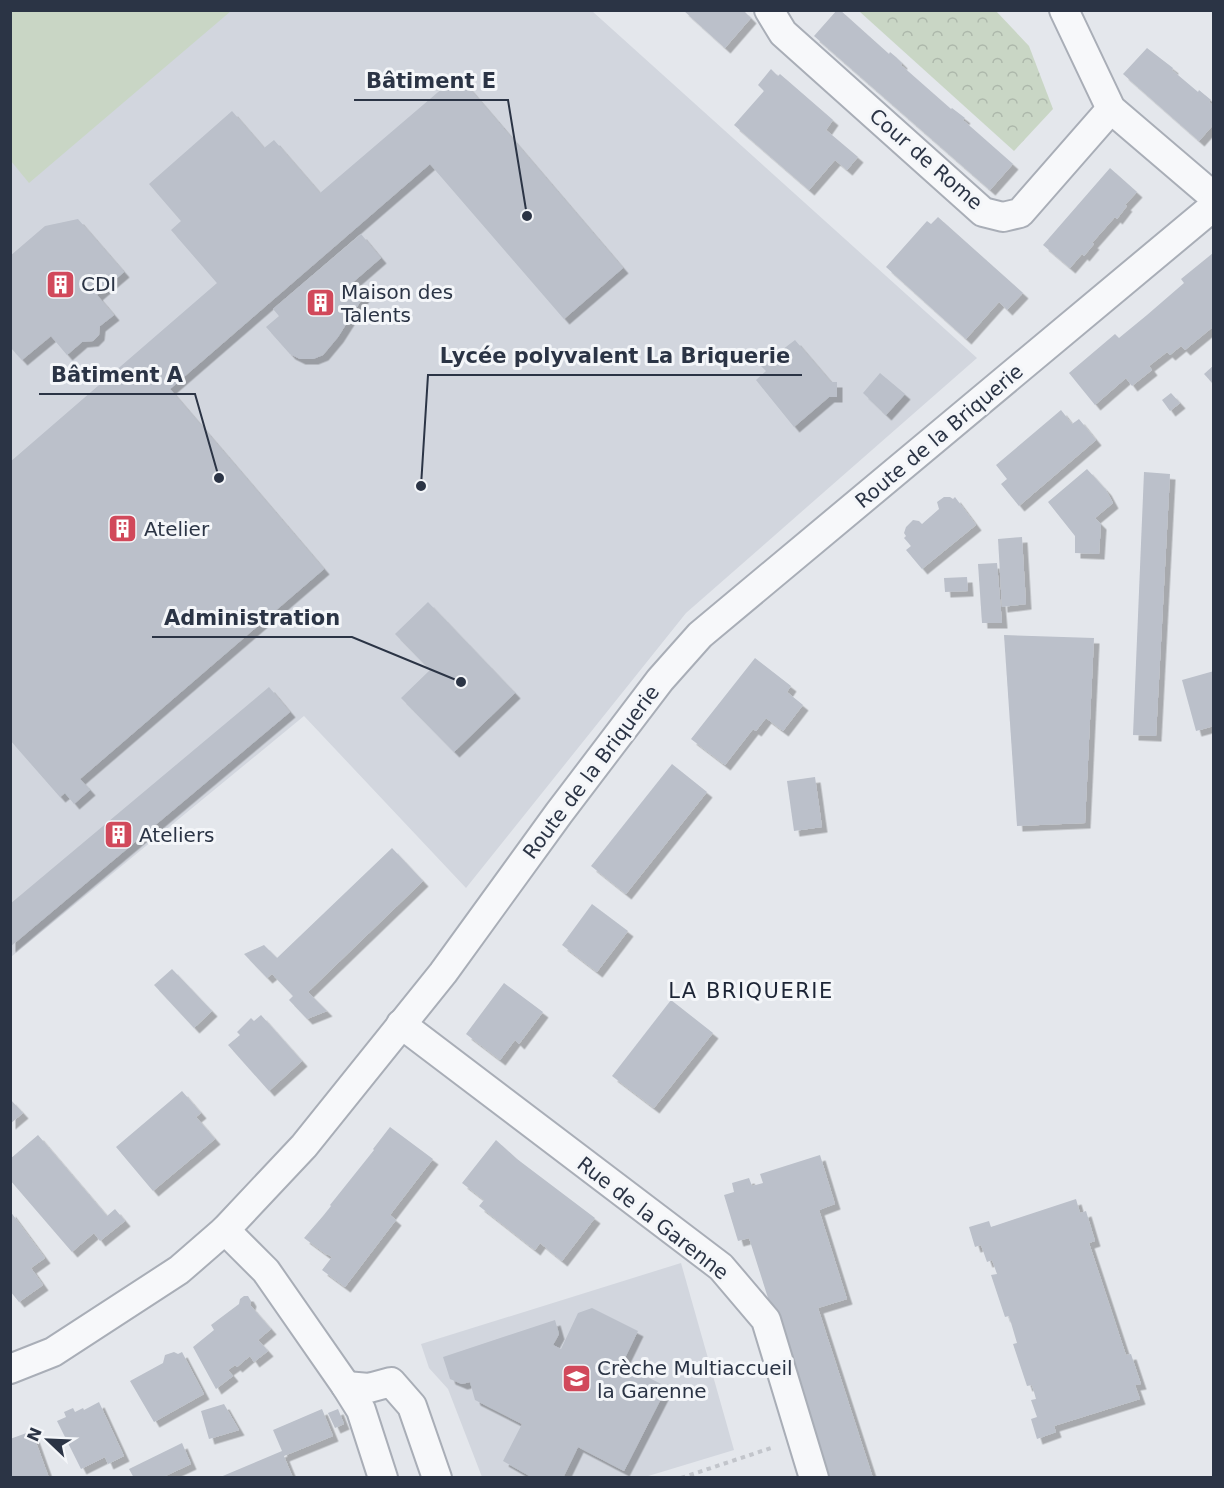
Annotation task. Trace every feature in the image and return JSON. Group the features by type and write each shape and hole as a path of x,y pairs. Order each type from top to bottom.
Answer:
{"street":[{"name":"Cour de Rome","path":"769,10 783,33 983,212 1003,217 1020,213 1111,109"},
{"path":"1064,10 1111,109 1214,197"},
{"name":"Route de la Briquerie","path":"10,1369 53,1352 131,1302 179,1270 225,1230 304,1146 443,973 559,813 642,704 700,635 1214,206"},
{"name":"Rue de la Garenne","path":"401,1023 721,1267 766,1320 814,1478"},
{"path":"225,1230 266,1271 346,1386 361,1410 383,1478"},
{"path":"346,1386 369,1388 391,1382 412,1406 437,1478"}],"path":[{"path":"681,1478 801,1437"}],"shaded area":[{"path":"11,11 592,11 977,358 686,613 466,888 304,716 11,957"},
{"name":"Crèche Multiaccueil la Garenne","path":"681,1263 734,1450 645,1477 482,1477 448,1389 429,1368 421,1344"}],"green space":[{"path":"10,11 231,11 29,183 11,161"},
{"path":"861,11 996,11 1029,46 1053,109 1014,151"}],"building":[{"path":"683,10 743,10 751,18 725,48"},
{"path":"837,10 840,10 889,54 890,52 896,57 902,63 901,65 951,109 965,118 963,120 1013,164 990,190 814,36"},
{"path":"1147,48 1173,68 1172,70 1198,92 1199,90 1211,100 1209,102 1214,106 1214,124 1199,141 1123,74"},
{"path":"771,69 778,76 780,74 833,120 826,130 858,157 847,170 835,160 809,190 734,125 764,91 758,85"},
{"path":"458,75 623,268 564,319 430,164 170,389 324,569 80,779 90,790 74,804 65,793 60,797 10,740 10,462 217,283 171,230 181,221 149,184 232,111 264,148 274,140 320,193"},
{"path":"1110,168 1137,192 1125,205 1127,206 1117,219 1115,217 1092,243 1094,244 1084,256 1082,254 1070,268 1043,245"},
{"path":"938,217 1023,293 1007,310 999,302 966,339 886,267 927,221 931,224"},
{"name":"CDI","path":"78,219 124,272 97,295 114,315 100,326 99,335 93,341 82,342 67,355 51,336 22,360 10,347 10,256 45,226"},
{"name":"Maison des Talents","path":"361,234 381,258 351,284 353,288 356,286 364,296 338,337 323,355 313,359 300,359 290,354 266,327 279,316 273,309"},
{"path":"1213,253 1214,318 1211,321 1214,326 1185,350 1181,346 1170,355 1167,352 1149,366 1152,370 1132,386 1126,378 1095,405 1069,373 1115,334 1119,338 1147,315 1184,283 1181,279"},
{"path":"795,340 831,382 837,382 837,397 829,397 794,427 756,380 766,371 761,366"},
{"path":"1214,365 1214,385 1204,374"},
{"path":"880,373 905,394 886,415 863,393"},
{"path":"1171,393 1180,403 1170,411 1162,400"},
{"path":"1061,410 1072,424 1079,419 1096,440 1019,506 1001,484 1007,479 996,465"},
{"path":"1087,469 1106,490 1113,503 1095,518 1101,524 1099,554 1075,553 1075,536 1048,502"},
{"path":"1144,472 1170,474 1156,736 1133,735"},
{"path":"944,497 953,499 955,497 976,525 922,569 906,550 911,546 904,538 906,536 904,533 913,520 922,524 939,509 937,502"},
{"path":"1022,537 1026,604 1002,607 998,539"},
{"path":"997,563 1002,623 982,623 978,564"},
{"path":"967,577 968,591 945,592 944,578"},
{"path":"428,602 515,693 454,752 401,698 430,670 395,634"},
{"path":"1004,635 1094,638 1085,823 1017,826"},
{"path":"755,658 791,686 787,692 803,705 783,731 766,718 756,731 753,729 725,765 691,739"},
{"path":"1214,671 1214,726 1196,731 1182,680"},
{"name":"Ateliers","path":"269,687 290,712 10,947 10,904"},
{"path":"672,764 707,792 626,894 591,866"},
{"path":"815,777 822,827 794,831 787,781"},
{"path":"392,848 423,881 308,992 327,1011 307,1019 289,1000 293,996 272,974 267,978 244,954 264,945 277,958"},
{"path":"592,904 628,931 597,972 562,945"},
{"path":"172,969 212,1011 194,1028 154,985"},
{"path":"504,983 543,1012 519,1044 515,1040 500,1060 466,1034"},
{"path":"671,1000 713,1033 654,1108 612,1076"},
{"path":"261,1015 302,1061 269,1091 228,1045 240,1035 237,1032 251,1018 254,1021"},
{"path":"182,1091 201,1113 196,1117 215,1139 153,1191 116,1147"},
{"path":"10,1099 23,1113 10,1124"},
{"path":"390,1127 433,1159 390,1215 396,1220 345,1287 322,1270 332,1257 304,1238"},
{"path":"38,1135 107,1216 115,1209 125,1221 100,1241 94,1233 72,1252 10,1180 10,1159"},
{"path":"496,1140 517,1159 595,1218 562,1261 540,1243 535,1250 479,1206 484,1200 462,1183"},
{"path":"820,1155 835,1204 819,1210 847,1299 818,1308 873,1478 825,1478 749,1238 738,1241 724,1195 734,1192 732,1183 749,1178 752,1186 763,1183 760,1174"},
{"path":"1076,1199 1080,1213 1086,1211 1095,1241 1089,1243 1126,1355 1131,1354 1141,1384 1135,1385 1140,1399 1054,1426 1056,1432 1037,1439 1031,1419 1037,1417 1031,1400 1036,1399 1032,1385 1027,1386 1013,1344 1017,1343 1009,1316 1005,1317 991,1275 997,1274 992,1260 987,1262 981,1245 975,1247 969,1227 989,1221 991,1227"},
{"path":"10,1211 45,1258 31,1268 43,1285 19,1302 10,1291"},
{"path":"248,1296 251,1301 250,1305 271,1329 258,1340 268,1351 254,1362 250,1356 237,1367 235,1365 228,1370 233,1376 216,1389 193,1347 214,1330 211,1325 239,1304 240,1299"},
{"path":"592,1308 638,1331 622,1364 667,1387 624,1471 578,1447 563,1478 533,1478 503,1461 522,1424 475,1400 470,1382 462,1384 450,1379 443,1357 555,1320 559,1334 553,1345 561,1349 578,1313"},
{"path":"174,1352 178,1354 182,1352 204,1394 154,1422 130,1381 163,1363 165,1355"},
{"path":"99,1402 124,1456 108,1464 105,1457 81,1469 57,1421 66,1417 64,1412 73,1408 75,1412 83,1408 84,1410"},
{"path":"224,1404 239,1430 209,1439 201,1411"},
{"path":"322,1409 333,1436 284,1456 293,1478 218,1478 282,1451 273,1430"},
{"path":"338,1409 344,1424 335,1428 328,1413"},
{"path":"32,1431 49,1478 10,1478 10,1439"},
{"path":"182,1443 191,1464 161,1478 134,1478 129,1469"}],"place":[{"name":"Bâtiment E","path":"527,216"},
{"name":"CDI","path":"60,284"},
{"name":"Maison des Talents","path":"320,303"},
{"name":"Bâtiment A","path":"219,478"},
{"name":"Lycée polyvalent La Briquerie","path":"421,486"},
{"name":"Atelier","path":"123,529"},
{"name":"Administration","path":"461,682"},
{"name":"Ateliers","path":"118,835"},
{"name":"Crèche Multiaccueil la Garenne","path":"576,1379"}],"district":[{"name":"LA BRIQUERIE","path":"751,991"}]}
